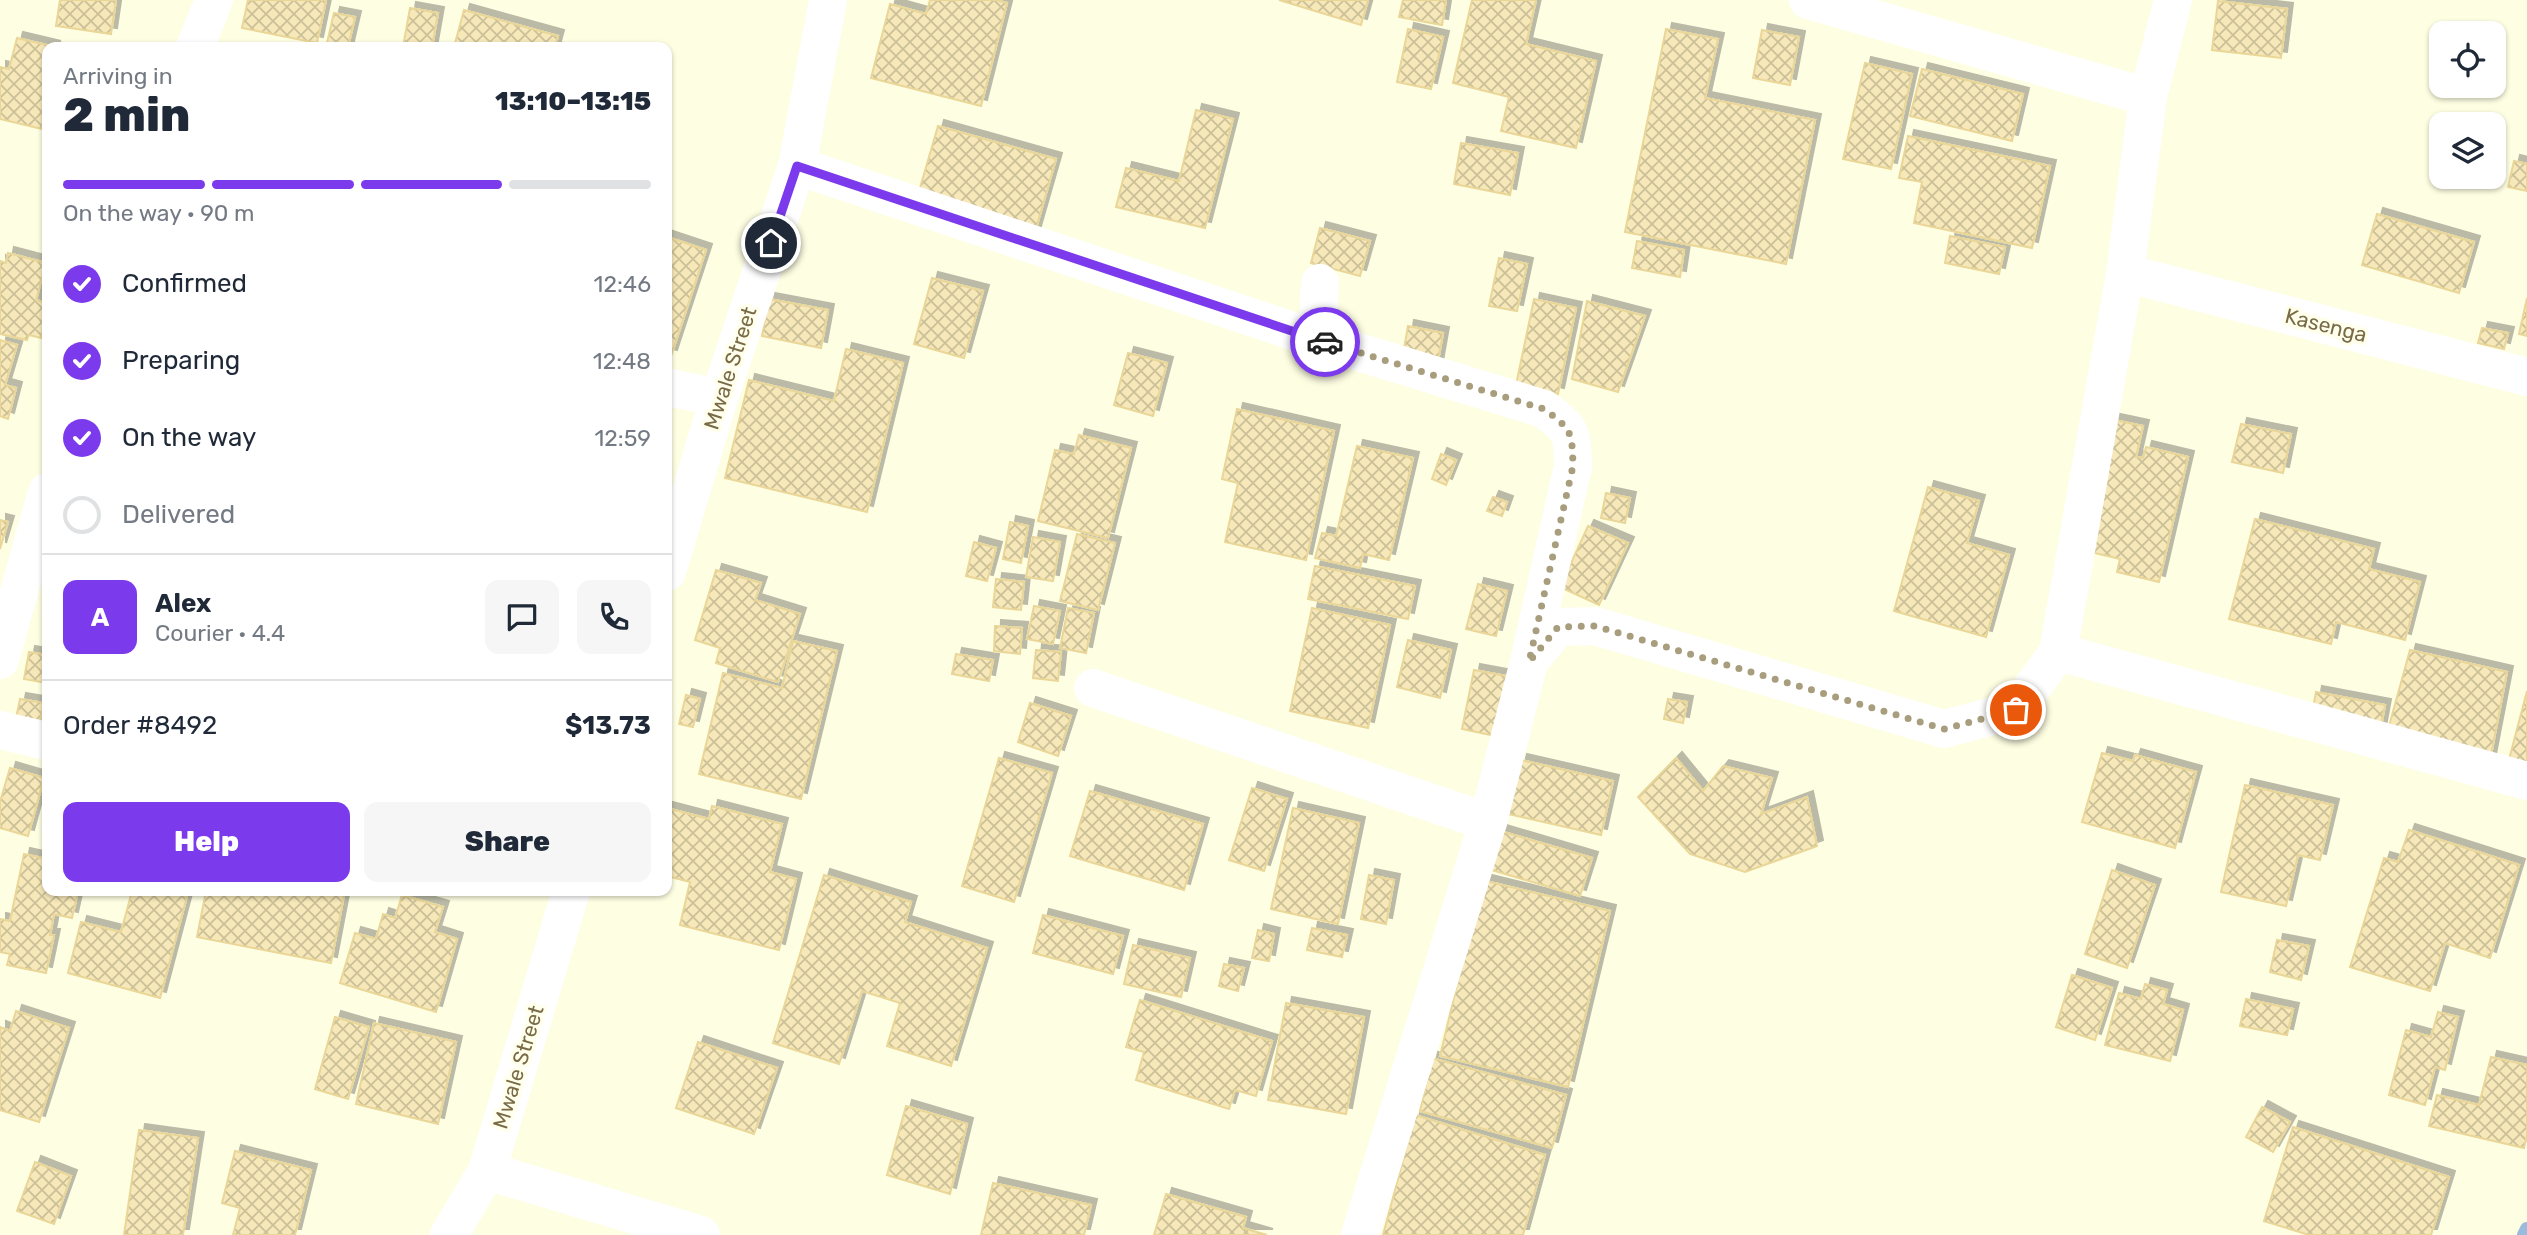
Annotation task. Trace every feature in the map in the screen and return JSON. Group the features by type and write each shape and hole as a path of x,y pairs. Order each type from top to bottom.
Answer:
{"street":[{"path":"197,42 214,0"},
{"name":"Mwale Street","path":"672,555 719,397 797,166 828,0"},
{"path":"1808,0 2148,97"},
{"path":"1529,662 1558,627 1595,626 1944,729 2016,710 2058,652 2125,273 2148,97 2173,0"},
{"path":"797,166 1326,342 1544,409 1567,426 1572,439 1573,466 1529,662 1488,822 1360,1235"},
{"name":"Kasenga","path":"2125,273 2527,377"},
{"path":"1321,283 1318,318 1326,342"},
{"path":"672,388 719,397"},
{"path":"0,660 42,510"},
{"path":"2058,652 2527,781"},
{"path":"1093,688 1488,822"},
{"path":"0,730 42,740"},
{"name":"Mwale Street","path":"449,1235 487,1171 570,896"},
{"path":"487,1171 701,1235"}],"building":[{"path":"60,0 116,0 111,34 56,26"},
{"path":"248,0 326,0 317,42 242,28"},
{"path":"930,0 996,0 1007,3 981,106 871,78 890,4 926,14"},
{"path":"1279,0 1368,0 1361,25"},
{"path":"1403,0 1446,0 1442,25 1399,17"},
{"path":"1472,0 1536,0 1526,44 1596,61 1576,148 1501,131 1509,97 1453,83"},
{"path":"2218,1 2287,9 2281,58 2212,50"},
{"path":"410,8 438,13 433,42 404,42"},
{"path":"464,10 558,36 556,42 455,42"},
{"path":"334,13 355,17 349,42 327,42"},
{"path":"1408,29 1443,37 1431,89 1397,82"},
{"path":"1666,29 1718,39 1705,98 1815,120 1786,264 1625,232"},
{"path":"1762,30 1799,37 1790,85 1753,78"},
{"path":"17,38 42,44 42,129 0,119 0,67 9,69"},
{"path":"1865,63 1912,74 1891,169 1843,159"},
{"path":"1922,69 2023,94 2012,141 1910,116"},
{"path":"1196,110 1233,119 1205,228 1116,207 1126,168 1179,181"},
{"path":"938,126 1056,159 1035,232 917,198"},
{"path":"1908,136 2050,166 2032,248 1914,223 1922,182 1899,178"},
{"path":"1461,143 1518,153 1510,195 1454,184"},
{"path":"2514,161 2527,164 2527,191 2508,187"},
{"path":"2377,214 2474,242 2459,293 2362,265"},
{"path":"1320,228 1370,241 1360,276 1311,263"},
{"path":"1950,236 2005,247 1999,274 1945,263"},
{"path":"672,239 706,250 672,353"},
{"path":"1637,241 1684,250 1680,277 1632,268"},
{"path":"8,253 42,262 42,278 36,300 42,302 41,338 29,335 27,340 0,334 0,261 6,263"},
{"path":"1499,258 1527,264 1517,311 1489,306"},
{"path":"932,278 983,291 964,358 914,344"},
{"path":"2527,298 2527,336 2519,334"},
{"path":"769,299 828,310 821,348 762,336"},
{"path":"1534,299 1576,308 1558,394 1516,385"},
{"path":"1587,301 1645,316 1618,392 1572,379"},
{"path":"1408,326 1443,333 1436,372 1401,366"},
{"path":"2482,328 2508,333 2504,349 2478,343"},
{"path":"0,340 17,345 5,385 16,388 8,419 0,416"},
{"path":"846,349 903,363 867,512 725,478 749,380 834,401"},
{"path":"1128,353 1167,363 1153,416 1114,405"},
{"path":"1237,409 1334,431 1306,560 1225,542 1238,483 1222,479"},
{"path":"2105,418 2143,426 2136,457 2143,458 2146,447 2188,457 2159,582 2117,572 2120,559 2078,549"},
{"path":"2241,424 2291,434 2283,473 2232,462"},
{"path":"1079,435 1131,448 1108,538 1038,521 1055,450 1074,454"},
{"path":"1357,446 1413,458 1389,560 1363,554 1360,568 1315,558 1322,533 1336,536"},
{"path":"1441,454 1456,460 1446,485 1432,479"},
{"path":"1928,487 1979,501 1967,543 2009,555 1986,637 1894,611"},
{"path":"1606,493 1630,498 1625,523 1601,518"},
{"path":"1493,497 1507,502 1502,516 1487,511"},
{"path":"2255,519 2374,549 2369,569 2420,582 2405,640 2336,622 2331,644 2229,619"},
{"path":"0,520 8,522 0,549"},
{"path":"1010,522 1028,526 1021,563 1003,559"},
{"path":"1588,526 1628,543 1599,605 1560,587"},
{"path":"1077,534 1115,543 1098,610 1060,601"},
{"path":"1033,537 1060,542 1053,581 1026,577"},
{"path":"974,542 996,548 987,581 966,576"},
{"path":"1315,566 1415,586 1408,619 1308,599"},
{"path":"716,570 761,583 755,600 800,614 778,682 716,663 720,648 695,640"},
{"path":"996,579 1024,582 1021,610 993,607"},
{"path":"1478,584 1507,591 1496,636 1466,629"},
{"path":"1034,606 1060,611 1053,644 1027,639"},
{"path":"1068,608 1094,613 1086,653 1060,648"},
{"path":"1312,608 1390,625 1368,728 1290,711"},
{"path":"995,626 1022,628 1020,654 994,651"},
{"path":"1408,640 1451,650 1440,698 1397,687"},
{"path":"793,641 837,651 801,799 699,774 723,673 782,688"},
{"path":"1036,650 1061,652 1058,681 1033,678"},
{"path":"2410,650 2507,672 2490,760 2386,737"},
{"path":"29,652 42,654 42,682 24,679"},
{"path":"956,654 993,660 989,681 952,674"},
{"path":"1474,670 1512,677 1500,737 1462,729"},
{"path":"2527,691 2527,769 2506,771"},
{"path":"2316,692 2385,705 2380,732 2311,719"},
{"path":"686,695 700,699 693,727 679,724"},
{"path":"20,699 42,703 38,728 15,723"},
{"path":"1668,699 1687,702 1683,723 1664,719"},
{"path":"1030,703 1071,716 1058,756 1018,742"},
{"path":"2102,753 2133,761 2135,755 2196,772 2175,848 2082,822"},
{"path":"999,758 1052,773 1014,902 962,886"},
{"path":"1676,758 1703,791 1723,766 1772,778 1761,814 1807,797 1817,846 1745,872 1690,854 1638,797"},
{"path":"1521,760 1613,781 1601,835 1508,814"},
{"path":"10,768 42,777 28,836 0,828 0,802"},
{"path":"2245,785 2333,805 2320,860 2298,855 2286,906 2221,892"},
{"path":"1252,788 1287,799 1264,871 1229,860"},
{"path":"1090,791 1203,824 1184,890 1070,856"},
{"path":"712,806 782,824 770,872 796,879 779,950 680,925 690,882 672,877 672,809 709,819"},
{"path":"1293,808 1359,823 1338,924 1271,909"},
{"path":"1497,830 1592,858 1580,896 1485,868"},
{"path":"2409,830 2519,865 2490,958 2445,943 2430,991 2350,967 2384,858 2398,862"},
{"path":"24,854 42,858 42,896 77,896 72,918 54,914 50,935 54,935 46,973 7,965 10,954 0,952 0,919 10,921"},
{"path":"2112,870 2155,885 2127,968 2085,954"},
{"path":"824,875 911,902 905,922 987,948 951,1066 887,1046 900,1003 862,991 839,1064 773,1043"},
{"path":"1369,875 1394,880 1386,924 1361,919"},
{"path":"1482,880 1610,911 1568,1087 1440,1056"},
{"path":"131,896 187,896 160,998 68,973 81,922 121,932"},
{"path":"205,896 344,896 331,963 197,937"},
{"path":"402,896 443,907 435,932 457,939 436,1012 340,983 355,933 376,939 383,914 395,918"},
{"path":"1043,915 1123,936 1113,974 1033,953"},
{"path":"1312,928 1347,935 1342,957 1307,950"},
{"path":"1258,930 1274,934 1269,961 1252,958"},
{"path":"2277,940 2309,946 2301,980 2270,972"},
{"path":"1133,945 1190,958 1181,997 1124,984"},
{"path":"1224,964 1244,968 1238,991 1219,986"},
{"path":"2072,975 2112,988 2095,1040 2056,1027"},
{"path":"2145,984 2167,990 2163,1004 2183,1010 2170,1061 2105,1045 2119,993 2141,999"},
{"path":"2246,999 2293,1009 2287,1035 2240,1026"},
{"path":"1140,1000 1272,1041 1256,1096 1235,1090 1229,1109 1136,1080 1144,1052 1126,1047"},
{"path":"1286,1003 1364,1017 1346,1114 1268,1100"},
{"path":"16,1011 69,1028 39,1122 0,1110 0,1027 10,1031"},
{"path":"2438,1012 2458,1017 2445,1070 2435,1067 2425,1105 2389,1095 2406,1030 2431,1037"},
{"path":"335,1017 369,1027 348,1099 315,1089"},
{"path":"374,1023 456,1042 438,1124 356,1104"},
{"path":"698,1042 777,1068 754,1134 676,1108"},
{"path":"2491,1057 2527,1065 2527,1135 2524,1148 2429,1126 2437,1095 2479,1105"},
{"path":"1432,1058 1566,1095 1552,1148 1420,1111"},
{"path":"906,1106 967,1124 950,1194 887,1175"},
{"path":"2262,1107 2290,1122 2273,1152 2246,1137"},
{"path":"1415,1115 1545,1155 1523,1235 1383,1235"},
{"path":"2293,1127 2449,1177 2431,1235 2309,1235 2264,1221"},
{"path":"139,1130 198,1138 183,1235 124,1235"},
{"path":"235,1151 311,1170 295,1235 233,1235 240,1208 222,1203"},
{"path":"35,1162 71,1176 54,1224 17,1211"},
{"path":"993,1183 1091,1205 1084,1235 981,1235"},
{"path":"1166,1194 1246,1217 1243,1228 1267,1235 1154,1235"}],"waterway":[{"path":"2524,1235 2527,1229"}],"way so far":[{"path":"1325,342 1544,409 1567,426 1572,439 1573,466 1529,662 1558,627 1595,626 1944,729 2016,710"}],"route":[{"path":"771,243 797,166 1325,342"}]}
